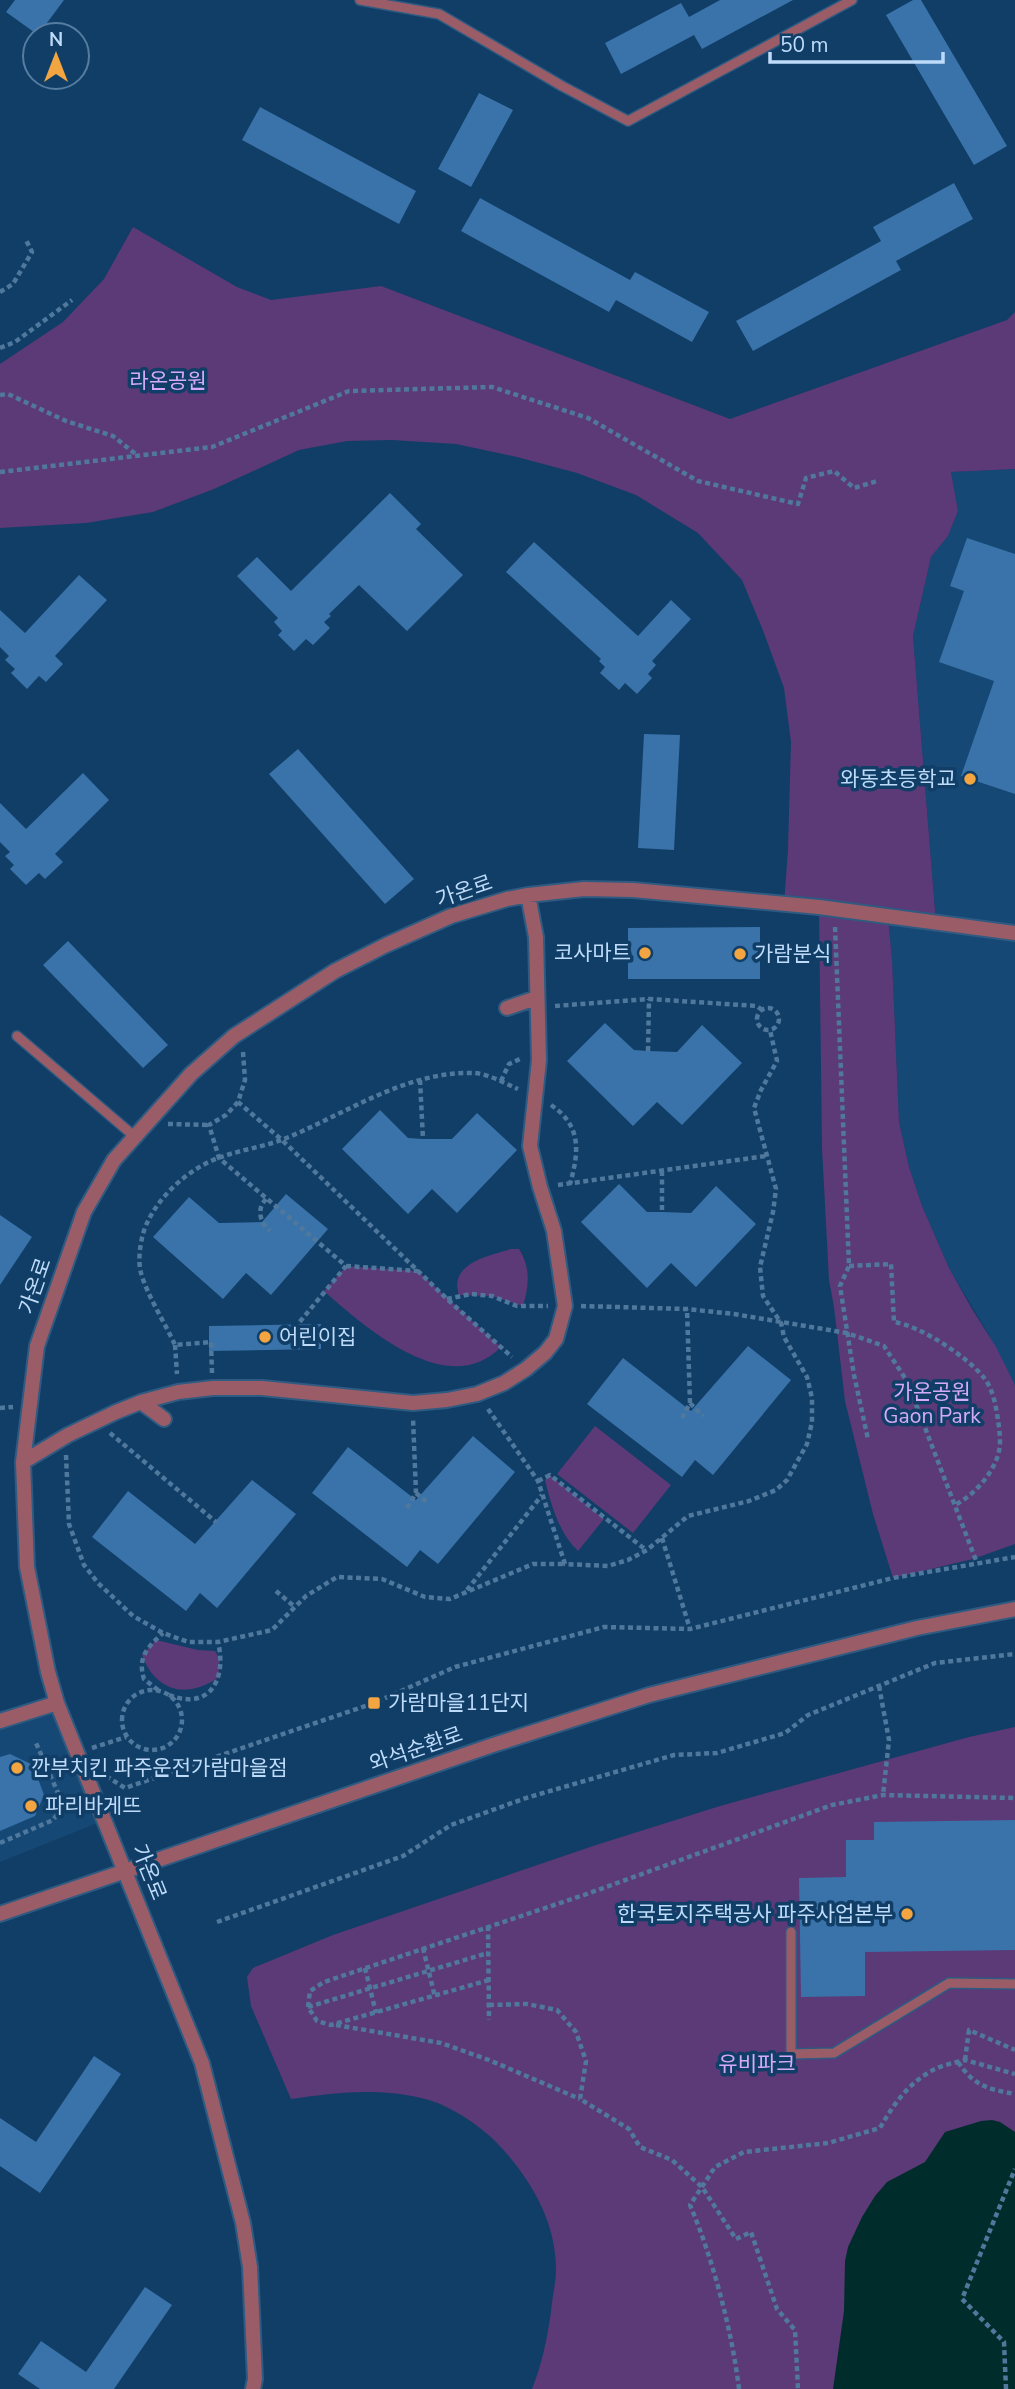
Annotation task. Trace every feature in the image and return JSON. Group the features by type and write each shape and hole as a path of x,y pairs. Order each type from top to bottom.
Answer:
{"street":[{"name":"가온로","path":"253,2389 255,2379 250,2267 232,2173 202,2063 57,1703 48,1672 27,1567 23,1462 37,1346 84,1212 114,1160 134,1136 191,1074 234,1036 335,971 386,945 451,916 507,899 584,889 633,890 832,909 1015,933"},
{"path":"23,1462 68,1435 141,1402 178,1392 213,1388 274,1389 413,1403 447,1400 477,1394 503,1383 545,1353 556,1339 565,1306 554,1231 530,1146 539,1060 536,937 528,895"},
{"path":"507,1008 537,1003"},
{"path":"141,1402 164,1419"},
{"name":"와석순환로","path":"0,1914 493,1745 649,1695 917,1628 1015,1609"},
{"path":"0,1721 57,1703"}],"lane":[{"path":"360,0 439,14 628,121 852,0"},
{"path":"17,1036 134,1136"},
{"path":"791,1932 791,2054 834,2053 949,1983 1015,1984"}],"path":[{"path":"0,292 13,284 32,252 26,240"},
{"path":"0,348 15,342 72,300"},
{"path":"0,472 212,447 349,391 492,387 588,418 698,481 798,504 806,478 834,471 854,488 877,481"},
{"path":"0,395 8,394 66,421 113,436 138,456"},
{"path":"835,927 849,1266 840,1286 868,1439"},
{"path":"648,1051 649,999"},
{"path":"537,1003 649,999 757,1006 762,1010"},
{"path":"769,1008 778,1014 777,1025 770,1030 762,1028 758,1022 758,1015 762,1010 769,1008"},
{"path":"68,1435 65,1467 69,1524 83,1565 133,1616 163,1633 188,1642 218,1643 272,1630 306,1596 337,1577 382,1579 425,1597 450,1599 533,1564 608,1566 647,1550 688,1516 749,1501 776,1490 787,1480 807,1444 812,1422 812,1398 807,1377 784,1337 781,1323 763,1296 760,1267 776,1189 754,1108 777,1061 770,1030"},
{"path":"151,1118 170,1124 209,1125 226,1115 238,1102 245,1080 244,1055 234,1036"},
{"path":"501,1082 509,1064 524,1057 539,1060"},
{"path":"178,1392 175,1345 140,1271 141,1247 147,1222 162,1199 179,1182 203,1165 282,1140 420,1080 475,1073 534,1095 561,1111 574,1127 576,1141 570,1184"},
{"path":"420,1080 423,1139"},
{"path":"238,1102 282,1140 447,1299 526,1369"},
{"path":"209,1125 219,1158 345,1266 418,1271"},
{"path":"540,1187 765,1156"},
{"path":"662,1171 662,1212"},
{"path":"266,1199 260,1206 260,1213 264,1225 271,1231"},
{"path":"849,1266 891,1264 894,1322 908,1326 961,1355 986,1380 996,1405 1000,1444 995,1462 976,1491 955,1505"},
{"path":"298,1324 345,1266"},
{"path":"447,1299 471,1294 492,1297 517,1306 687,1309 734,1314 847,1333 884,1346 907,1381 977,1564"},
{"path":"682,1418 690,1403 687,1309"},
{"path":"175,1345 211,1342 213,1388"},
{"path":"477,1394 538,1481 565,1564"},
{"path":"407,1508 416,1493 413,1403"},
{"path":"690,1403 703,1416"},
{"path":"97,1422 216,1522"},
{"path":"538,1481 550,1475 647,1550"},
{"path":"416,1493 429,1504"},
{"path":"465,1592 542,1495"},
{"path":"662,1538 690,1629"},
{"path":"102,1773 125,1788 374,1703 455,1667 604,1627 690,1629 893,1578 1015,1557"},
{"path":"276,1591 295,1607"},
{"path":"163,1633 144,1652 141,1667 144,1679 162,1692 170,1697 181,1713 180,1732 174,1741 157,1750 148,1751 138,1748 126,1737 121,1726 121,1717 128,1700 144,1691 162,1692 182,1699 203,1697 219,1679 218,1643"},
{"path":"217,1922 404,1856 451,1825 526,1798 674,1755 717,1753 785,1734 808,1715 935,1663 1015,1654"},
{"path":"879,1686 889,1740 883,1795"},
{"path":"96,1760 91,1748 126,1737"},
{"path":"0,1843 53,1820 60,1812 58,1793 36,1744"},
{"path":"798,2389 795,2330 777,2309 751,2232 736,2239 702,2187 672,2161 640,2147 629,2129 580,2099 489,2060 441,2043 317,2021 308,2007 310,1991 324,1982 584,1895 832,1805 883,1795 1015,1798"},
{"path":"488,1926 489,2020"},
{"path":"423,1948 435,1997"},
{"path":"308,2007 488,1953"},
{"path":"365,1968 376,2013"},
{"path":"331,2025 489,1980"},
{"path":"489,2005 527,2004 557,2010 576,2032 586,2061 580,2099"},
{"path":"965,2060 969,2030 1015,2050"},
{"path":"739,2389 735,2356 704,2236 691,2205 715,2167 744,2152 828,2143 880,2128 895,2101 911,2087 928,2073 958,2062 965,2060 1015,2074"},
{"path":"958,2062 968,2078 994,2090 1015,2094"},
{"path":"1006,2389 1004,2342 962,2300 1015,2169"}],"shaded area":[{"path":"1015,469 1015,1385 949,1268 922,1206 909,1167 899,1122 888,917 936,922 913,636 931,557 948,536 958,511 951,472"},
{"path":"57,1703 105,1820 0,1862 0,1721"},
{"path":"992,2120 1015,2132 1015,2389 833,2389 844,2311 845,2261 848,2247 862,2217 887,2182 925,2162 945,2132"}],"green space":[{"name":"라온공원","path":"133,227 237,287 271,300 381,286 730,419 1007,320 1015,312 1015,469 951,472 958,511 948,536 931,557 913,636 936,923 888,917 899,1122 909,1167 922,1206 949,1268 996,1347 1015,1385 1015,1544 973,1559 893,1578 873,1514 845,1401 829,1280 822,1148 819,909 784,904 791,742 784,688 742,580 698,533 636,495 577,473 456,444 392,440 347,441 299,450 214,489 153,512 86,523 0,528 0,364 63,322 104,279"},
{"path":"519,1249 527,1270 528,1284 523,1306 492,1296 459,1295 457,1284 465,1268 482,1258"},
{"path":"346,1266 418,1271 501,1347 480,1362 457,1366 433,1363 408,1353 362,1323 324,1291"},
{"path":"595,1426 671,1485 633,1533 557,1474"},
{"path":"550,1475 604,1519 578,1551 566,1536 553,1509 545,1480"},
{"path":"156,1640 198,1650 215,1651 220,1659 218,1678 206,1685 184,1690 164,1684 155,1677 142,1655"},
{"name":"유비파크","path":"1015,1727 1015,2389 532,2389 546,2342 556,2269 555,2251 546,2216 529,2184 508,2155 489,2136 465,2117 438,2103 412,2096 378,2092 291,2099 251,2006 247,1977 253,1968 333,1935 596,1845 720,1806 969,1737"}],"building":[{"path":"15,0 64,0 48,21 21,23 6,12"},
{"path":"720,0 793,0 702,49 694,35 621,74 605,43 681,3 689,17"},
{"path":"913,0 921,0 1007,146 974,165 886,15"},
{"path":"479,93 513,110 471,187 438,169"},
{"path":"260,107 416,191 399,224 242,140"},
{"path":"954,183 973,219 896,261 901,270 753,351 736,321 881,241 873,227"},
{"path":"480,198 630,280 635,272 709,312 692,342 616,300 609,312 461,231"},
{"path":"390,493 421,524 416,529 463,575 407,631 359,585 329,614 331,616 324,622 330,628 313,645 306,639 294,651 278,635 282,631 274,622 278,618 237,576 257,557 291,591"},
{"name":"와동초등학교","path":"967,538 1015,554 1015,794 961,776 994,681 939,662 964,591 950,586"},
{"path":"534,542 638,636 671,600 691,619 652,661 656,665 648,674 652,678 637,694 625,683 619,690 600,673 605,667 599,661 601,659 506,572"},
{"path":"79,575 107,600 55,656 63,664 46,682 39,676 27,689 11,673 15,669 5,660 9,656 0,647 0,610 25,633"},
{"path":"644,734 680,735 674,850 638,848"},
{"path":"298,749 414,879 385,904 269,774"},
{"path":"83,773 109,800 55,854 63,862 45,879 39,873 26,885 10,869 14,865 5,856 10,852 0,842 0,803 26,829"},
{"path":"760,927 760,979 628,979 628,928"},
{"path":"68,941 168,1045 143,1068 43,965"},
{"path":"605,1023 634,1050 677,1052 702,1025 742,1063 682,1125 657,1102 633,1126 567,1061"},
{"path":"380,1110 408,1138 423,1139 452,1139 477,1113 517,1150 457,1213 432,1189 408,1214 342,1149"},
{"path":"619,1184 647,1212 691,1213 716,1186 756,1224 696,1287 671,1263 647,1288 581,1222"},
{"path":"286,1194 328,1229 271,1295 246,1273 223,1299 153,1237 189,1197 219,1223 262,1222"},
{"path":"0,1215 32,1237 0,1285"},
{"name":"어린이집","path":"321,1324 321,1349 209,1351 209,1326"},
{"path":"748,1346 791,1380 713,1475 695,1460 682,1477 587,1404 623,1358 691,1411"},
{"path":"473,1436 515,1472 438,1564 420,1550 407,1567 312,1493 348,1447 416,1500"},
{"path":"252,1480 296,1514 217,1608 200,1593 186,1611 92,1537 128,1491 195,1544"},
{"path":"10,1754 33,1765 44,1795 35,1816 0,1831 0,1757"},
{"name":"한국토지주택공사 파주사업본부","path":"1015,1820 1015,1950 865,1952 865,1996 801,1997 799,1878 846,1877 846,1840 874,1840 874,1822"},
{"path":"94,2056 121,2074 40,2193 0,2166 0,2118 36,2142"},
{"path":"145,2287 172,2305 114,2389 40,2389 18,2374 41,2341 86,2372"}],"place":[{"name":"와동초등학교","path":"970,779"},
{"name":"코사마트","path":"645,953"},
{"name":"가람분식","path":"740,954"},
{"name":"어린이집","path":"265,1337"},
{"name":"가람마을11단지","path":"374,1703"},
{"name":"깐부치킨 파주운전가람마을점","path":"17,1768"},
{"name":"파리바게뜨","path":"31,1806"},
{"name":"한국토지주택공사 파주사업본부","path":"907,1914"}],"park label":[{"name":"가온공원 Gaon Park","path":"932,1404"}]}
